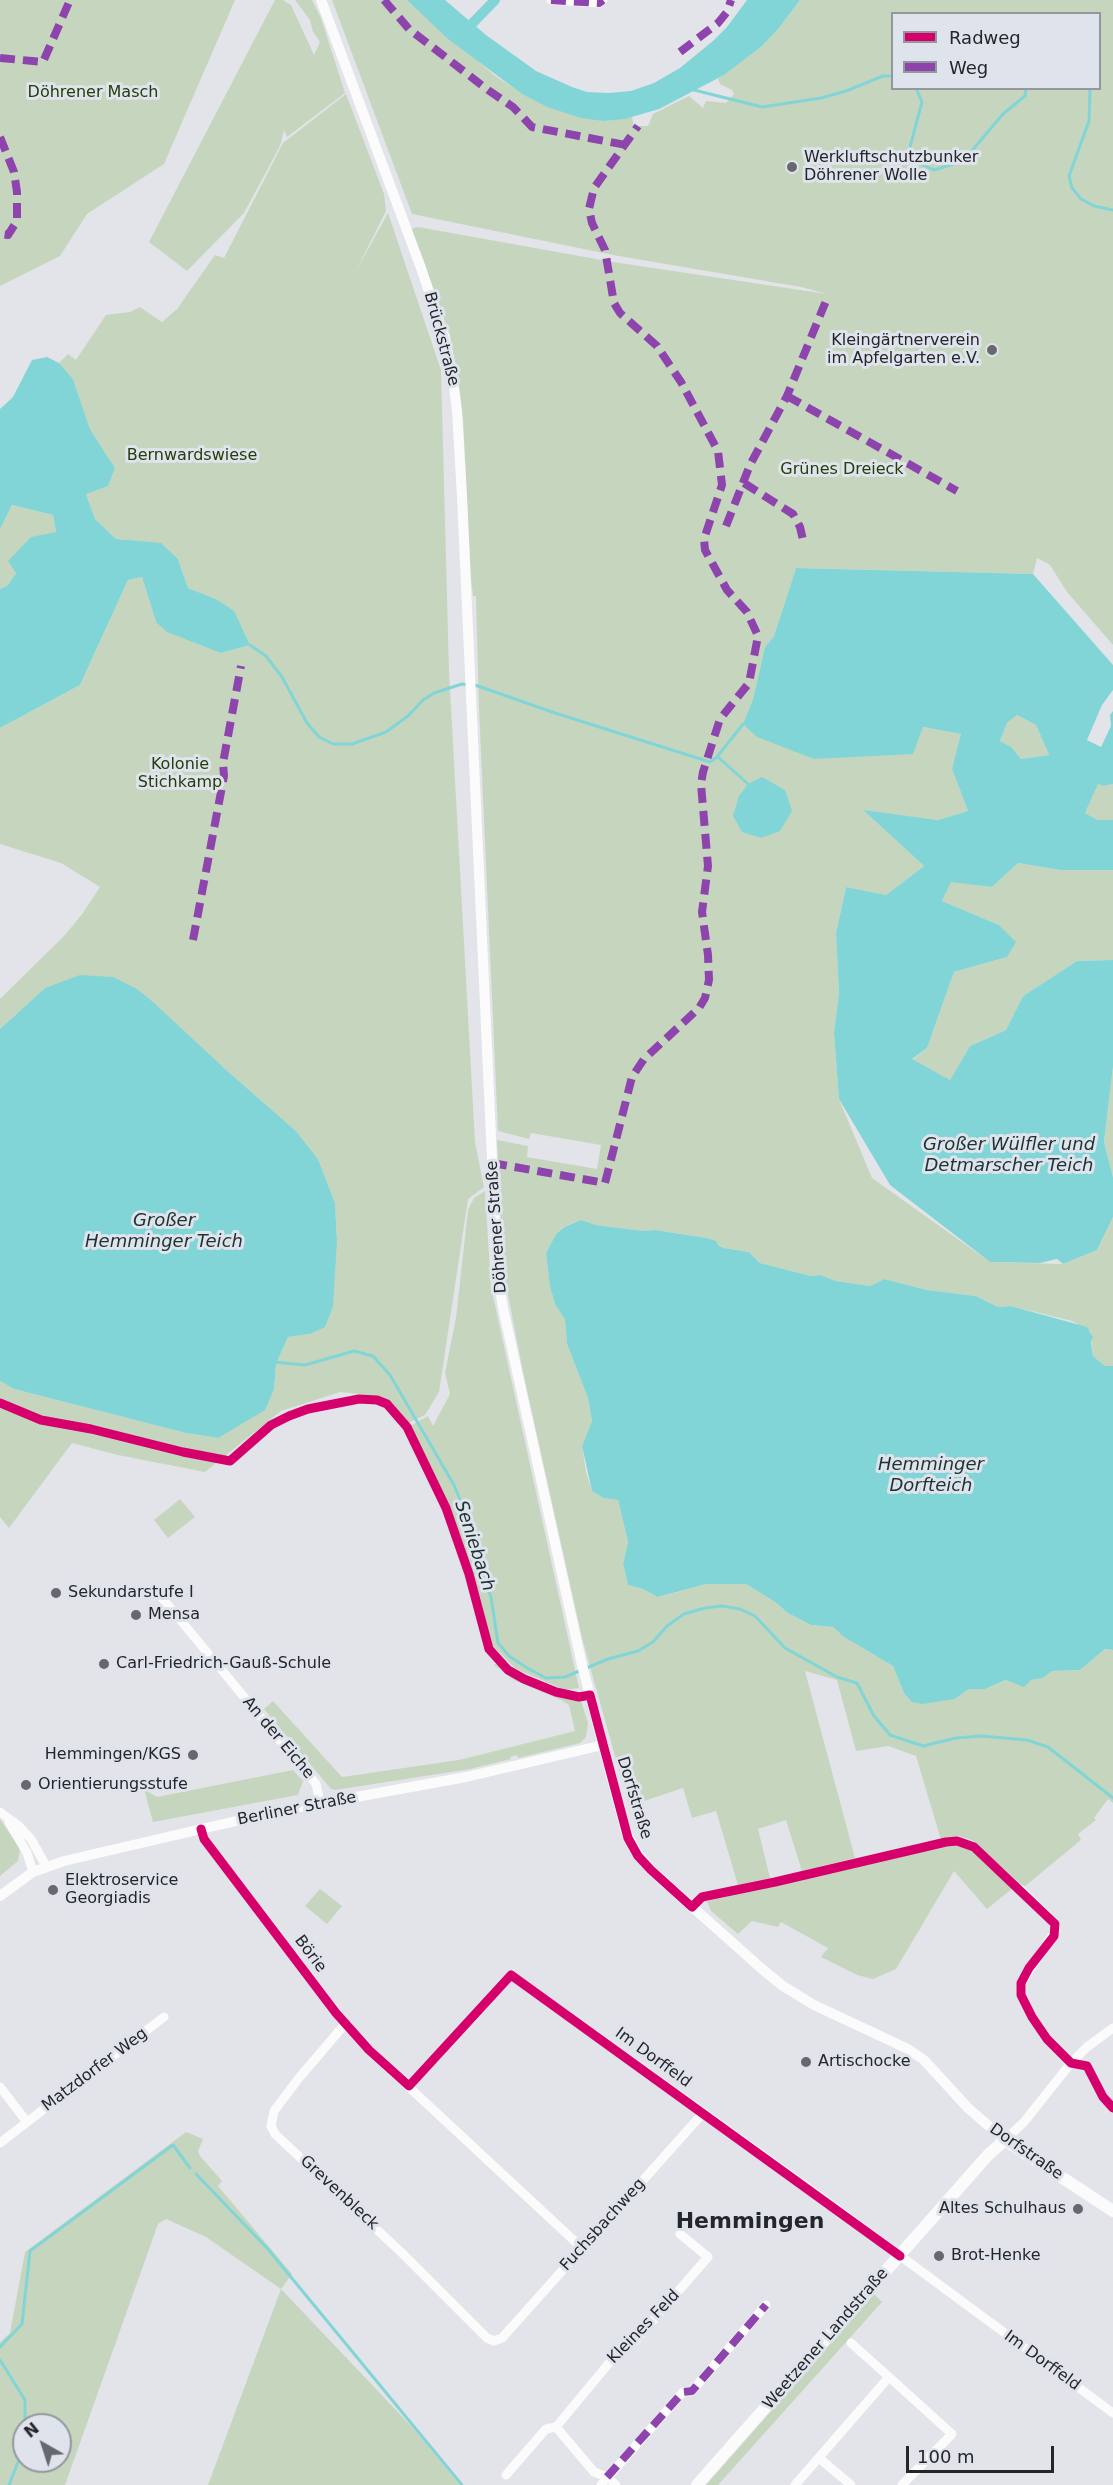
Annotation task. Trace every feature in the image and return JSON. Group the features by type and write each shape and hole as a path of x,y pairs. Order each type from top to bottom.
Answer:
{"main road":[{"name":"Dorfstraße","path":"1005,2140 1113,2211"},
{"name":"Weetzener Landstraße","path":"697,2485 988,2155 1005,2140"}],"street":[{"name":"Brückstraße","path":"321,0 421,268 448,353 459,429 471,697"},
{"path":"551,0 599,3 603,0"},
{"name":"Döhrener Straße","path":"471,697 496,1250 503,1308 582,1665 603,1746"},
{"name":"An der Eiche","path":"158,1593 316,1784 320,1803"},
{"name":"Berliner Straße","path":"0,1896 33,1872 46,1866 201,1828 320,1803 466,1777 603,1746"},
{"name":"Dorfstraße","path":"603,1746 628,1838 638,1856 651,1870 783,1986 821,2008 908,2049 924,2060 968,2108 1005,2140"},
{"path":"3,1815 31,1839 46,1866"},
{"path":"3,1815 27,1853 33,1872"},
{"name":"Börie","path":"201,1828 204,1839 345,2024 369,2050 582,2248"},
{"path":"1020,1889 1055,1924 1056,1930 1025,1975 1021,1983 1021,1995 1047,2039 1071,2063"},
{"name":"Im Dorffeld","path":"409,2086 512,1974 704,2112 1113,2413"},
{"name":"Matzdorfer Weg","path":"0,2143 164,2017"},
{"name":"Grevenbleck","path":"345,2024 274,2111 271,2126 275,2133 403,2254 487,2338 494,2341 502,2338"},
{"path":"1005,2140 1024,2122 1071,2063 1087,2047 1113,2028"},
{"name":"Matzdorfer Weg","path":"0,2087 27,2122"},
{"name":"Fuchsbachweg","path":"502,2338 704,2112"},
{"name":"Kleines Feld","path":"506,2475 546,2429 556,2427 624,2345 635,2341 708,2257 680,2234"},
{"path":"604,2481 682,2392 692,2391 766,2305"},
{"path":"851,2343 952,2434 902,2485"},
{"path":"795,2485 889,2377"},
{"path":"556,2427 594,2472 604,2481 616,2485"},
{"path":"819,2458 850,2485"}],"green space":[{"name":"Döhrener Masch","path":"0,0 235,0 164,164 87,214 60,256 0,286"},
{"path":"275,0 283,0 291,5 314,55 320,42 313,32 310,20 295,0 312,0 321,18 345,93 287,137 284,130 280,146 244,213 187,271 149,242"},
{"name":"Grünes Dreieck","path":"332,0 407,0 494,75 547,107 603,121 632,117 634,126 648,126 653,114 689,96 703,108 706,101 726,103 734,94 732,90 720,84 718,79 761,47 800,0 1113,0 1113,645 1067,592 1050,565 1037,558 1033,574 796,568 774,636 765,647 753,699 743,724 923,727 962,734 952,769 968,811 938,820 864,811 924,866 886,895 846,887 836,933 839,993 834,1033 839,1099 872,1178 990,1262 1063,1264 1097,1250 1113,1217 1113,1366 1105,1366 1093,1356 1091,1332 1072,1321 1011,1306 998,1307 976,1296 927,1290 884,1279 870,1286 836,1281 820,1275 811,1276 760,1263 749,1252 724,1248 707,1238 655,1230 644,1231 596,1225 581,1220 563,1227 556,1234 546,1253 550,1287 555,1304 565,1320 567,1344 588,1398 592,1421 582,1446 586,1472 592,1491 603,1498 618,1500 628,1542 623,1564 628,1585 659,1597 706,1584 746,1584 788,1613 811,1625 833,1627 844,1637 893,1666 904,1693 955,1699 969,1689 985,1689 1007,1680 1031,1680 1043,1678 1052,1671 1080,1670 1105,1649 1113,1650 1113,1803 1108,1799 1094,1818 1096,1820 1078,1834 1081,1840 1024,1887 972,1840 959,1836 941,1840 916,1756 888,1746 856,1751 837,1680 805,1671 855,1858 802,1871 786,1820 758,1829 770,1878 738,1885 716,1811 692,1818 683,1788 629,1806 582,1638 523,1372 503,1269 497,1140 528,1146 527,1157 597,1169 601,1145 531,1133 529,1139 498,1131 476,596 473,596 471,578 463,419 450,334 407,230 418,227 613,262 827,294 801,287 613,255 412,214"},
{"path":"346,94 384,194 386,211 356,271 388,213 441,370 449,671 475,1142 484,1187 468,1199 439,1392 425,1415 408,1423 392,1402 368,1395 340,1392 281,1411 205,1472 118,1455 72,1443 9,1528 0,1517 0,1381 14,1389 186,1433 218,1438 274,1389 276,1364 288,1337 310,1334 337,1241 335,1203 318,1159 296,1131 224,1068 45,988 0,1029 0,999 65,935 100,887 61,863 0,844 0,728 80,685 128,580 142,577 156,622 221,653 250,645 216,599 188,588 178,559 161,544 116,539 95,519 86,494 115,468 90,429 73,379 59,363 68,354 76,360 106,315 130,312 140,307 162,322 177,309 215,255 224,258 283,143"},
{"path":"12,505 53,515 56,533 16,573 8,585 0,589 0,529"},
{"path":"1017,715 1036,725 1049,755 1021,759 1011,748 1000,741 1007,723"},
{"path":"1098,783 1105,786 1113,784 1113,820 1110,822 1098,820 1085,813"},
{"path":"1018,863 1060,870 1113,870 1113,960 1077,961 1023,996 1006,1030 970,1046 950,1080 912,1060 927,1048 954,972 1007,957 999,925 942,901 951,881 992,887"},
{"path":"1113,1067 1113,1177 1104,1142"},
{"path":"485,1191 491,1287 579,1688 565,1690 516,1669 491,1644 479,1594 449,1509 410,1426 428,1416 433,1426 450,1394 445,1373 456,1318 468,1210 474,1198"},
{"path":"180,1499 195,1517 168,1538 154,1520"},
{"path":"497,1662 508,1672 533,1683 580,1698 588,1723 586,1737 580,1743 518,1758 517,1755 510,1757 511,1759 470,1769 335,1790 331,1789 264,1709 273,1701 342,1777 459,1760 575,1731 569,1705 514,1680 494,1665"},
{"path":"293,1770 303,1781 298,1795 153,1822 144,1789 157,1797"},
{"path":"0,1819 20,1849 18,1861 0,1876"},
{"path":"956,1844 970,1848 1013,1888 987,1909 954,1871 896,1969 873,1979 857,1975 821,1957 828,1948 781,1922 778,1927 752,1921 738,1934 711,1911 707,1901"},
{"path":"320,1889 342,1906 327,1924 305,1906"},
{"path":"186,2132 203,2139 198,2151 222,2181 218,2186 292,2274 281,2289 206,2237 166,2219 158,2224 72,2465 72,2413 12,2413 12,2473 69,2473 65,2485 0,2485 0,2342 10,2333 25,2252"},
{"path":"281,2289 413,2428 460,2485 208,2485"},
{"path":"874,2294 882,2302 718,2485 706,2485"}],"water":[{"path":"407,0 445,0 486,35 536,71 587,92 609,93 631,91 654,83 680,68 727,27 747,0 800,0 761,47 724,75 659,109 625,119 603,121 581,118 547,107 522,94 448,39"},
{"path":"47,357 59,363 73,379 90,429 115,468 108,486 86,494 95,519 116,539 161,543 178,559 188,588 216,599 234,611 250,645 221,653 167,632 156,622 142,577 128,580 80,685 0,728 0,589 8,585 16,573 8,561 31,537 56,532 53,515 12,505 0,529 0,409 13,397 32,360"},
{"name":"Großer Wülfler und Detmarscher Teich","path":"796,568 1033,574 1113,665 1113,690 1102,705 1087,740 1101,747 1111,726 1110,715 1113,711 1113,784 1104,786 1098,784 1085,813 1098,820 1113,820 1113,870 1060,870 1018,863 992,887 951,882 942,901 999,925 1016,942 1007,957 954,972 927,1048 912,1059 950,1080 970,1046 1006,1030 1023,996 1077,961 1113,960 1113,1067 1104,1142 1113,1177 1113,1217 1097,1250 1063,1264 1057,1259 1040,1263 990,1262 890,1185 839,1099 834,1033 839,993 836,933 846,887 886,895 924,866 863,810 938,820 968,811 952,769 961,734 923,727 913,754 814,759 757,737 743,724 753,699 765,647 774,636","holes":["1017,715 1036,725 1049,755 1021,759 1011,747 1000,741 1007,723"]},
{"path":"762,777 785,790 792,811 780,831 761,838 742,832 733,816 739,796 748,784"},
{"name":"Großer Hemminger Teich","path":"80,975 113,977 137,989 153,1002 296,1131 318,1159 335,1203 337,1241 333,1307 325,1327 310,1334 288,1337 276,1364 274,1389 265,1410 218,1438 186,1433 14,1389 0,1381 0,1029 45,988"},
{"name":"Hemminger Dorfteich","path":"581,1220 596,1225 644,1231 655,1230 707,1238 716,1241 724,1248 749,1252 760,1263 811,1276 820,1275 836,1281 870,1286 884,1279 927,1290 976,1296 998,1307 1011,1306 1087,1327 1093,1337 1091,1342 1093,1356 1105,1366 1113,1366 1113,1650 1105,1649 1080,1670 1052,1671 1043,1678 1031,1680 1024,1687 1006,1680 985,1689 969,1689 955,1699 922,1704 912,1702 904,1693 893,1666 844,1637 833,1627 811,1625 788,1613 746,1584 706,1584 658,1597 643,1589 628,1585 623,1564 628,1542 618,1500 603,1498 592,1491 582,1446 592,1421 588,1398 567,1344 565,1320 555,1304 550,1287 546,1253 556,1234 564,1227"}],"waterway":[{"path":"464,32 495,0"},
{"path":"694,90 762,107 821,98 883,76 891,76"},
{"path":"917,90 922,102 910,147 919,163 934,170 960,162 1003,114 1025,96 1026,90"},
{"path":"1090,90 1089,121 1069,176 1072,188 1081,199 1094,206 1113,210"},
{"path":"250,645 266,656 282,677 307,723 319,737 333,744 352,744 386,732 434,693 462,684 468,685"},
{"path":"475,685 710,762 717,757 743,724"},
{"path":"718,757 748,784"},
{"name":"Seniebach","path":"273,1362 305,1365 354,1351 373,1356 390,1375 454,1485 471,1527 485,1583 491,1597 498,1643 509,1656 546,1678 565,1677 608,1659 638,1651 653,1642 667,1626 684,1614 722,1606 740,1609 755,1616 785,1648 837,1677 857,1683 874,1716 890,1735 923,1746 956,1738 981,1736 1027,1740 1048,1747 1113,1798"},
{"path":"0,2347 22,2324 30,2251 173,2145 190,2168"},
{"path":"196,2174 267,2248 462,2485"},
{"path":"0,2360 25,2400 25,2413"},
{"path":"9,2485 14,2473"}],"marked path":[{"path":"0,58 43,62 70,0"},
{"path":"384,0 409,29 513,107 532,127 626,145"},
{"path":"551,0 599,3 603,0"},
{"path":"680,52 718,23 727,12 731,0"},
{"path":"492,1163 605,1183 632,1077 644,1059 699,1008 705,998 709,980 702,912 708,866 701,784 720,719 749,683 758,636 747,612 727,590 705,550 704,539 722,485 718,451 681,382 657,346 620,313 614,303 605,250 592,223 589,209 594,188 638,126"},
{"path":"0,137 14,172 17,192 17,221 8,235 0,234"},
{"path":"726,526 750,465 787,396 828,296"},
{"path":"787,396 957,491"},
{"path":"744,483 793,514 800,527 803,540"},
{"path":"193,940 224,776 223,763 241,666"},
{"path":"607,2477 683,2392 692,2391 766,2305"}],"cycle path":[{"path":"0,1403 41,1420 91,1429 230,1461 271,1425 308,1409 359,1399 377,1400 387,1404 407,1427 446,1508 469,1574 489,1649 508,1670 524,1679 556,1692 579,1697 590,1695 628,1838 638,1856 651,1870 692,1907 702,1897 946,1842 957,1841 974,1847 1055,1924 1054,1936 1029,1968 1021,1983 1021,1995 1047,2039 1071,2063 1087,2066 1103,2097 1113,2108"},
{"path":"201,1829 204,1839 336,2013 369,2050 409,2086 511,1975 900,2256"}],"place":[{"name":"Werkluftschutzbunker Döhrener Wolle","path":"792,167"},
{"name":"Kleingärtnerverein im Apfelgarten e.V.","path":"992,350"},
{"name":"Sekundarstufe I","path":"56,1593"},
{"name":"Mensa","path":"136,1615"},
{"name":"Carl-Friedrich-Gauß-Schule","path":"104,1664"},
{"name":"Hemmingen/KGS","path":"193,1755"},
{"name":"Orientierungsstufe","path":"26,1785"},
{"name":"Elektroservice Georgiadis","path":"53,1890"},
{"name":"Artischocke","path":"806,2062"},
{"name":"Altes Schulhaus","path":"1078,2209"},
{"name":"Brot-Henke","path":"939,2256"}],"district":[{"name":"Hemmingen","path":"750,2222"}],"park label":[{"name":"Bernwardswiese","path":"192,456"},
{"name":"Kolonie Stichkamp","path":"180,774"}]}
